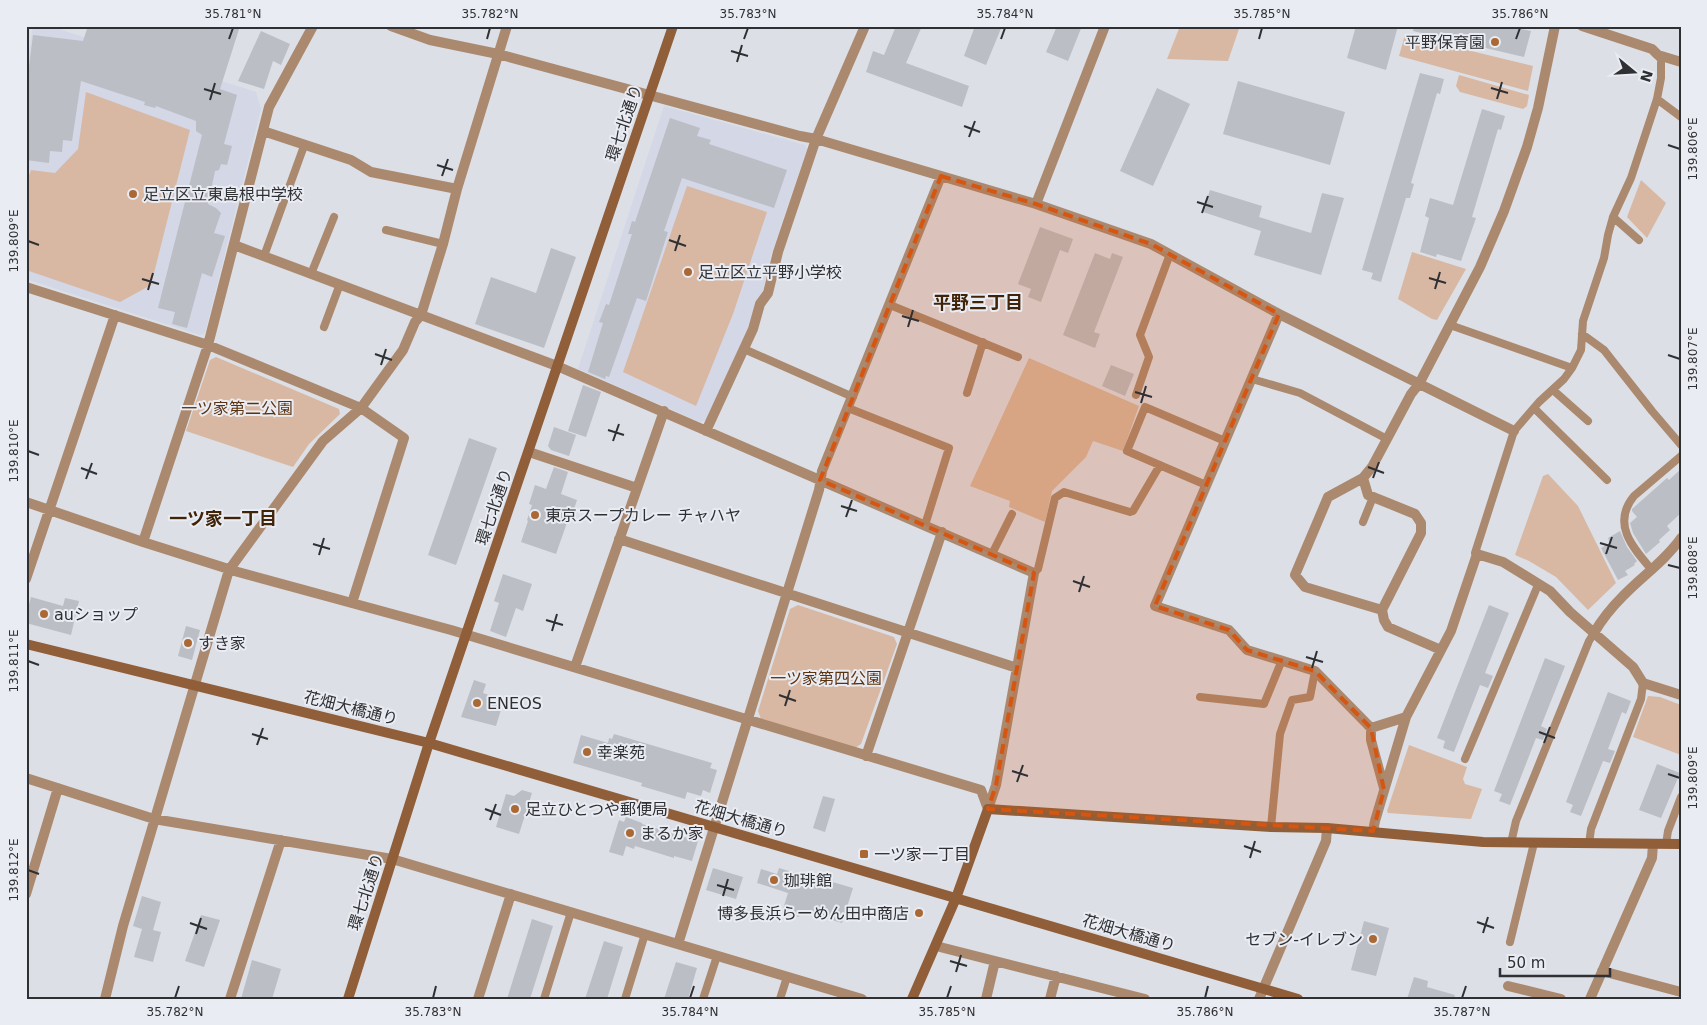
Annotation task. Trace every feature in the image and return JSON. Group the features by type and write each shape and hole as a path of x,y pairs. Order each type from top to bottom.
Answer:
{"street":[{"path":"143,542 208,345 269,107 313,26"},
{"path":"105,999 123,926 229,570 323,442 361,408 403,350 421,315 443,244 457,188 507,26"},
{"name":"環七北通り","path":"348,999 429,743 673,26"},
{"path":"706,430 753,329 760,304 768,293 778,252 816,139 865,26"},
{"path":"1036,204 1105,26"},
{"path":"1382,610 1305,587 1295,575 1328,497 1363,478 1372,467 1411,394 1419,384 1480,267 1508,202 1526,147 1538,108 1555,26"},
{"path":"1582,26 1652,49 1658,55 1681,62"},
{"path":"393,27 430,40 498,54 816,139 1036,204 1134,238 1170,254 1279,314 1514,431"},
{"path":"263,131 351,160 371,172 457,188"},
{"path":"678,944 819,490 822,471 941,176"},
{"path":"234,245 557,366 1034,573 996,785 956,898 912,999"},
{"path":"26,287 208,345 361,408 404,438 352,602"},
{"path":"26,579 115,314"},
{"path":"1279,314 1155,606 1229,630 1247,650 1315,671 1372,728 1371,740 1384,790"},
{"path":"575,668 664,411"},
{"path":"529,452 637,488"},
{"path":"1363,478 1368,495 1415,514 1421,523 1420,532 1382,610 1384,620 1388,627 1441,650"},
{"path":"26,502 229,570 352,602 466,635 981,790 988,809"},
{"path":"866,756 942,532"},
{"path":"1594,633 1623,595 1652,570 1681,538"},
{"path":"619,539 1017,668"},
{"path":"1373,832 1406,717 1451,631 1477,554 1503,562 1550,591 1570,612 1632,667 1643,683 1681,694"},
{"name":"花畑大橋通り","path":"26,644 429,743 1298,999"},
{"path":"1372,728 1406,717"},
{"path":"26,778 154,819 392,859 862,999"},
{"path":"26,894 58,788"},
{"path":"988,809 1271,827 1327,828 1483,842 1681,844"},
{"path":"1259,999 1326,841 1327,828"},
{"path":"230,999 281,840"},
{"path":"1590,999 1652,858 1653,844"},
{"path":"478,999 511,894"},
{"path":"936,946 1145,999"},
{"path":"986,999 995,961"},
{"path":"1602,971 1681,992"},
{"path":"1050,999 1056,976"},
{"path":"1508,986 1561,999"}],"lane":[{"path":"1477,554 1475,553 1514,431 1572,368 1581,350 1584,321 1604,258 1613,217 1631,178 1657,99 1661,78 1661,60 1658,55"},
{"path":"1657,99 1681,117"},
{"path":"264,256 304,146"},
{"path":"311,274 334,217"},
{"path":"1613,217 1639,240"},
{"path":"386,230 443,244"},
{"path":"1136,395 1149,357 1140,335 1170,254"},
{"path":"324,327 340,284"},
{"path":"890,305 1018,356"},
{"path":"1450,325 1572,368"},
{"path":"1582,334 1604,350 1681,445"},
{"path":"966,393 983,342"},
{"path":"744,349 853,397"},
{"path":"1252,379 1300,393 1387,439"},
{"path":"1553,390 1588,421"},
{"path":"1206,485 1127,451 1145,406 1225,441"},
{"path":"848,408 950,448 926,525"},
{"path":"1534,408 1607,480"},
{"path":"1652,570 1626,535 1625,514 1628,503 1634,496 1681,456"},
{"path":"1034,573 1038,569 1055,498 1064,492 1130,512 1133,511 1160,465"},
{"path":"1363,522 1373,497"},
{"path":"992,554 1012,514"},
{"path":"1465,759 1538,585"},
{"path":"1511,843 1516,821 1594,633"},
{"path":"1200,697 1264,704 1282,660"},
{"path":"1271,827 1280,734 1292,700 1310,697 1315,671"},
{"path":"1589,844 1591,829 1641,699 1643,683"},
{"path":"1666,844 1668,831 1681,798"},
{"path":"1510,942 1534,843"},
{"path":"544,999 571,912"},
{"path":"625,999 645,934"},
{"path":"703,999 717,956"},
{"path":"780,999 787,977"}],"highlighted area":[{"path":"941,176 1036,204 1151,244 1279,314 1155,606 1229,630 1247,650 1315,671 1371,728 1384,790 1373,831 988,809 996,785 1034,573 820,480"}],"shaded area":[{"name":"足立区立東島根中学校","path":"33,26 49,26 256,92 261,109 205,333 200,335 26,279 26,72"},
{"name":"足立区立平野小学校","path":"664,106 805,145 807,149 771,255 763,290 757,300 748,327 707,420 700,422 578,369"}],"green space":[{"path":"1180,26 1240,26 1228,61 1167,59"},
{"path":"1405,35 1533,66 1528,91 1399,56"},
{"path":"1459,75 1529,95 1527,106 1523,109 1460,92 1456,86"},
{"path":"86,92 190,130 151,285 120,302 26,270 26,184 31,170 55,173 78,149"},
{"path":"1641,180 1666,203 1647,238 1627,217"},
{"path":"687,186 767,212 733,314 696,406 623,372"},
{"path":"1412,252 1466,269 1437,320 1398,299"},
{"name":"一ツ家第二公園","path":"216,357 339,409 340,414 309,444 293,467 186,431 210,360"},
{"path":"1029,358 1139,406 1123,451 1093,441 1086,457 1052,491 1045,522 1009,507 1010,501 970,486"},
{"path":"1548,474 1578,506 1616,583 1588,610 1556,577 1515,555 1543,476"},
{"name":"一ツ家第四公園","path":"798,605 894,637 897,644 861,744 855,748 761,719 758,711 790,609"},
{"path":"1648,696 1660,697 1681,705 1681,755 1633,737"},
{"path":"1409,745 1467,767 1463,779 1465,784 1482,789 1471,819 1388,813 1387,811"}],"building":[{"path":"88,26 240,26 220,89 237,95 224,144 232,146 227,165 221,164 219,170 215,171 208,204 221,213 214,233 225,236 212,277 202,273 187,328 172,324 175,312 158,308 202,135 196,131 196,121 156,106 155,108 144,105 145,102 81,81 72,141 63,140 62,152 50,151 49,163 26,160 26,90 33,35 83,41"},
{"path":"896,26 922,26 906,63 969,86 962,107 866,72 873,51 884,55"},
{"path":"975,26 1002,26 986,65 964,56"},
{"path":"1057,26 1082,26 1068,61 1046,52"},
{"path":"1356,26 1398,26 1386,70 1347,58"},
{"path":"1414,26 1522,26 1521,29 1531,31 1524,57 1413,31"},
{"path":"261,31 290,44 281,65 273,61 264,89 238,81"},
{"path":"1420,73 1444,79 1440,94 1437,93 1411,183 1414,184 1410,198 1406,198 1381,282 1371,279 1373,273 1362,270"},
{"path":"1238,81 1345,112 1330,165 1223,134"},
{"path":"1157,88 1190,104 1153,186 1120,171"},
{"path":"1482,109 1505,116 1501,130 1498,129 1472,217 1476,218 1461,261 1437,254 1436,257 1420,252 1429,218 1425,216 1430,198 1453,205"},
{"path":"670,118 700,128 697,136 711,140 709,144 787,170 774,208 682,178 664,231 668,232 646,301 637,298 609,377 606,376 605,379 588,372 603,323 599,322 606,304 609,305 632,234 628,234 632,221 635,222"},
{"path":"1210,190 1262,206 1259,217 1311,233 1322,193 1344,198 1321,275 1254,255 1261,231 1203,212"},
{"path":"1040,227 1073,239 1068,253 1060,250 1041,302 1028,297 1031,289 1018,284"},
{"path":"551,248 576,257 544,348 475,324 491,277 536,293"},
{"path":"1095,253 1110,259 1112,253 1123,257 1094,332 1100,334 1095,348 1063,335"},
{"path":"1111,365 1134,374 1125,396 1102,386"},
{"path":"583,385 601,392 586,437 568,431"},
{"path":"554,427 576,435 569,456 551,450 548,446"},
{"path":"469,438 497,448 456,565 428,555"},
{"path":"554,467 568,472 561,494 577,500 556,554 521,542 532,505 529,504 535,485 546,489"},
{"path":"1681,469 1681,513 1667,526 1670,530 1659,540 1660,542 1646,554 1633,533 1630,523 1637,517 1632,509 1667,478 1669,480"},
{"path":"1620,531 1627,547 1637,561 1635,565 1625,571 1628,575 1618,580 1601,548 1610,543 1608,538"},
{"path":"503,574 532,584 523,611 516,608 506,637 490,631 499,603 494,601"},
{"path":"31,597 63,606 65,598 79,601 71,635 26,623 26,615"},
{"path":"1489,605 1509,613 1485,673 1493,676 1488,688 1480,685 1454,752 1443,748 1445,741 1437,738"},
{"path":"186,626 200,630 192,660 178,656"},
{"path":"1545,658 1565,666 1541,726 1547,729 1543,740 1536,738 1510,805 1499,801 1502,794 1494,791"},
{"path":"474,680 486,684 483,693 504,700 496,726 461,717"},
{"path":"1608,692 1631,701 1626,714 1622,712 1608,749 1615,751 1610,763 1603,761 1581,816 1570,812 1573,805 1566,802"},
{"path":"614,734 712,763 710,768 717,770 710,793 703,790 701,796 687,792 685,799 641,786 642,783 573,763 581,735 608,743 609,738 612,739"},
{"path":"1657,764 1680,773 1661,818 1639,810"},
{"path":"522,790 532,793 519,834 496,827 506,794 514,796"},
{"path":"823,796 835,799 825,832 813,828"},
{"path":"626,817 642,824 698,841 692,861 674,856 674,858 635,846 634,849 626,846 623,856 609,852 619,820 624,822"},
{"path":"713,868 743,877 736,899 706,890"},
{"path":"779,868 853,888 842,923 801,911 799,917 782,912 788,893 757,883 761,869 777,874"},
{"path":"142,896 161,902 153,930 161,932 153,962 134,957 142,929 133,926"},
{"path":"201,915 220,920 204,967 185,961"},
{"path":"532,919 553,926 530,999 507,999"},
{"name":"セブン-イレブン","path":"1364,921 1389,928 1376,976 1351,970"},
{"path":"604,941 623,947 607,999 585,999"},
{"path":"252,960 281,969 272,999 241,999"},
{"path":"676,962 697,968 688,999 664,999"},
{"path":"1414,977 1428,981 1427,987 1455,995 1454,999 1407,999"}],"place":[{"name":"平野保育園","path":"1495,42"},
{"name":"足立区立東島根中学校","path":"133,194"},
{"name":"足立区立平野小学校","path":"688,272"},
{"name":"東京スープカレー チャハヤ","path":"535,515"},
{"name":"auショップ","path":"44,614"},
{"name":"すき家","path":"188,643"},
{"name":"ENEOS","path":"477,703"},
{"name":"幸楽苑","path":"587,752"},
{"name":"足立ひとつや郵便局","path":"515,809"},
{"name":"まるか家","path":"630,833"},
{"name":"一ツ家一丁目","path":"864,854"},
{"name":"珈琲館","path":"774,880"},
{"name":"博多長浜らーめん田中商店","path":"919,913"},
{"name":"セブン-イレブン","path":"1373,939"}],"district":[{"name":"平野三丁目","path":"978,302"},
{"name":"一ツ家一丁目","path":"223,518"}]}
